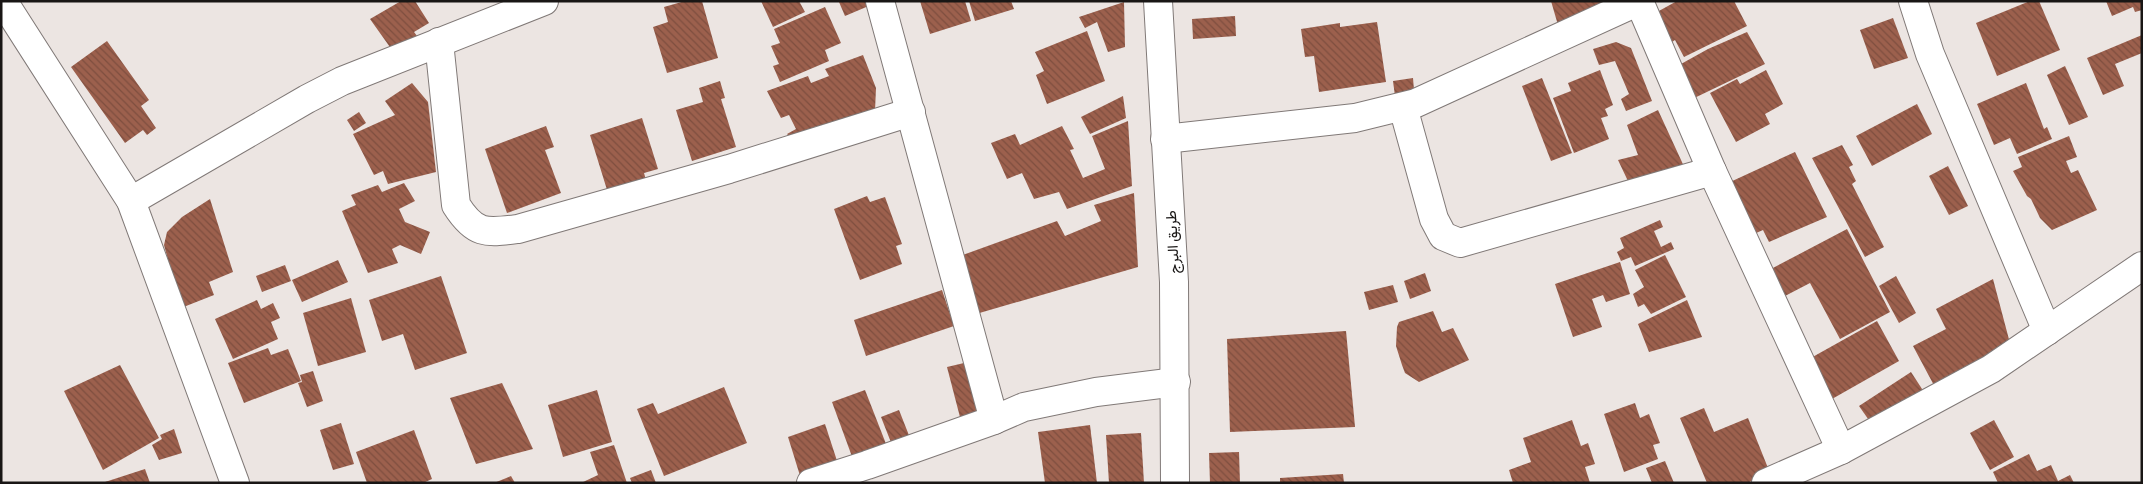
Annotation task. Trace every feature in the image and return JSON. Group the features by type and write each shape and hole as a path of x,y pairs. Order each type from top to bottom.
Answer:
{"street":[{"path":"3,1 131,201 234,483"},
{"path":"131,201 334,86 382,64 544,1"},
{"path":"880,1 994,420"},
{"name":"طريق البرج","path":"1158,1 1174,282 1176,382 1175,483"},
{"path":"1165,139 1355,118 1402,107 1425,99 1639,1 1712,171 1841,450"},
{"path":"1913,1 1930,54 2047,331"},
{"path":"439,42 456,205 469,224 479,229 493,232 518,229 729,170 911,112"},
{"path":"1402,107 1434,219 1443,236 1460,243 1712,171"},
{"path":"1766,483 1841,450 1991,369 2142,266"},
{"path":"811,483 994,420 1024,407 1054,400 1176,382"}],"building":[{"path":"401,1 415,1 429,23 414,32 417,36 392,50 370,19"},
{"path":"685,1 702,1 718,58 667,73 653,27 668,22 664,7"},
{"path":"761,1 799,1 805,12 773,27"},
{"path":"869,1 871,5 845,16 839,2"},
{"path":"920,1 965,1 971,21 930,34"},
{"path":"969,1 1011,1 1014,9 975,21"},
{"path":"1551,1 1614,1 1560,32"},
{"path":"1677,1 1734,1 1747,26 1684,57 1675,40 1663,48 1648,17"},
{"path":"2030,1 2039,1 2060,50 1997,76 1976,23"},
{"path":"2106,1 2142,1 2142,10 2135,12 2133,7 2112,16"},
{"path":"1124,2 1125,47 1108,52 1097,22 1085,28 1079,17"},
{"path":"825,7 841,43 825,50 829,61 780,82 773,66 779,64 771,46 780,43 774,29"},
{"path":"1235,16 1236,36 1193,39 1192,19"},
{"path":"1893,18 1908,58 1874,69 1860,30"},
{"path":"1377,22 1386,82 1319,92 1314,56 1305,57 1301,29 1340,23 1340,27"},
{"path":"1087,31 1105,81 1047,104 1036,75 1044,71 1035,52"},
{"path":"1747,32 1765,64 1686,102 1672,69 1708,49"},
{"path":"2142,35 2142,53 2115,64 2124,86 2103,95 2087,58"},
{"path":"107,41 149,100 141,106 156,128 147,135 143,130 125,143 71,67"},
{"path":"1616,42 1631,48 1652,101 1626,111 1621,99 1629,94 1615,61 1599,65 1593,49"},
{"path":"863,55 876,88 875,111 824,126 817,126 791,138 787,134 796,129 789,115 781,118 767,91 808,76 811,83 829,76 825,69"},
{"path":"2065,66 2088,117 2069,125 2047,75"},
{"path":"1600,70 1613,105 1605,109 1608,116 1601,118 1609,139 1574,153 1553,98 1571,91 1568,83"},
{"path":"1766,70 1783,104 1765,114 1770,124 1736,142 1710,93 1737,79 1740,84"},
{"path":"1413,78 1415,102 1396,104 1393,81"},
{"path":"1542,78 1572,153 1551,161 1522,86"},
{"path":"720,81 725,98 721,99 736,147 692,161 676,110 703,102 699,88"},
{"path":"412,83 428,102 436,172 388,184 383,171 374,175 353,134 395,115 385,101"},
{"path":"2026,83 2044,129 2047,127 2052,139 2017,154 2010,138 1994,145 1977,104"},
{"path":"1123,96 1126,118 1090,134 1081,117"},
{"path":"1917,104 1932,134 1872,166 1856,136"},
{"path":"1658,110 1687,173 1636,198 1618,160 1638,155 1627,125"},
{"path":"359,112 366,123 354,131 347,120"},
{"path":"642,118 658,169 644,173 646,180 608,193 590,135"},
{"path":"1128,121 1132,186 1067,209 1059,192 1034,199 1022,173 1007,179 991,143 1015,134 1020,145 1062,126 1074,149 1070,150 1083,178 1105,169 1092,136"},
{"path":"546,126 554,147 545,150 561,193 507,213 485,149"},
{"path":"2069,136 2077,157 2066,161 2071,173 2078,170 2097,210 2052,230 2040,218 2031,199 2027,196 2013,171 2022,167 2018,157"},
{"path":"1842,145 1853,165 1849,167 1856,181 1852,184 1884,247 1865,257 1812,158"},
{"path":"1795,152 1827,217 1769,242 1763,230 1754,234 1728,183"},
{"path":"1948,166 1968,206 1949,215 1929,176"},
{"path":"404,183 415,201 399,209 405,222 430,232 421,254 400,245 392,249 398,263 368,273 342,211 356,205 351,195 378,185 382,192"},
{"path":"1134,193 1138,267 976,314 960,256 1057,221 1065,236 1101,221 1094,205"},
{"path":"867,196 870,202 885,197 902,244 896,246 902,264 860,280 834,209"},
{"path":"210,199 233,272 209,282 214,295 181,308 164,245 167,232 182,217"},
{"path":"1660,220 1663,227 1654,231 1661,247 1671,242 1674,249 1635,266 1631,257 1621,261 1617,252 1624,248 1620,238"},
{"path":"1847,229 1890,312 1840,339 1810,283 1785,296 1771,269"},
{"path":"1665,255 1686,297 1651,314 1644,304 1638,307 1633,294 1644,287 1635,270"},
{"path":"338,260 348,282 302,302 292,280"},
{"path":"1620,262 1630,294 1606,302 1603,295 1592,299 1602,327 1573,337 1555,284"},
{"path":"285,265 291,281 262,292 256,276"},
{"path":"1425,273 1431,291 1410,299 1404,281"},
{"path":"441,276 467,353 415,370 403,334 382,341 369,300"},
{"path":"1896,276 1916,313 1899,323 1879,286"},
{"path":"1993,279 2011,347 1937,391 1913,346 1946,329 1936,309"},
{"path":"1393,285 1398,302 1369,310 1364,292"},
{"path":"942,290 954,326 866,356 854,320"},
{"path":"351,298 366,352 318,366 303,313"},
{"path":"257,300 261,309 273,303 280,318 271,322 278,339 233,359 215,319"},
{"path":"1687,300 1702,337 1649,352 1638,324"},
{"path":"1433,311 1442,332 1453,328 1469,360 1419,382 1405,373 1396,346 1397,327 1399,322"},
{"path":"1877,321 1899,361 1832,399 1809,359"},
{"path":"1346,331 1355,427 1230,432 1227,339"},
{"path":"268,348 271,355 288,349 301,381 244,403 228,363"},
{"path":"964,363 978,416 961,421 947,367"},
{"path":"120,365 159,438 103,470 64,391"},
{"path":"313,371 323,401 307,407 298,383 302,382 300,375"},
{"path":"1911,372 1924,392 1873,426 1859,406"},
{"path":"502,383 533,449 476,464 450,398"},
{"path":"724,387 747,443 664,476 637,409 653,403 658,414"},
{"path":"597,390 612,442 563,457 548,405"},
{"path":"865,390 888,449 854,462 832,402"},
{"path":"1635,403 1640,418 1649,414 1660,443 1653,445 1658,459 1624,472 1604,414"},
{"path":"1704,408 1714,432 1748,418 1770,473 1747,483 1707,483 1680,418"},
{"path":"899,410 912,443 894,450 881,417"},
{"path":"1572,420 1581,446 1588,443 1595,464 1585,467 1590,483 1513,483 1509,470 1531,462 1523,438"},
{"path":"1994,420 2014,457 1990,470 1970,433"},
{"path":"341,423 354,464 333,470 320,430"},
{"path":"825,424 840,470 802,482 788,437"},
{"path":"1090,425 1097,483 1045,483 1038,432"},
{"path":"174,429 182,453 159,460 152,445 162,439 160,435"},
{"path":"414,430 432,479 423,483 367,483 356,452"},
{"path":"1141,433 1144,483 1109,483 1106,435"},
{"path":"614,445 627,483 581,483 598,475 590,452"},
{"path":"1239,452 1240,483 1210,483 1209,453"},
{"path":"2029,454 2037,471 2051,465 2058,481 2070,475 2074,483 1998,483 1993,472"},
{"path":"1665,461 1674,483 1652,483 1646,468"},
{"path":"145,469 150,483 105,483 105,482"},
{"path":"651,470 656,483 632,483 630,478"},
{"path":"1343,474 1344,483 1280,483 1280,478"},
{"path":"511,476 515,483 494,483"}]}
